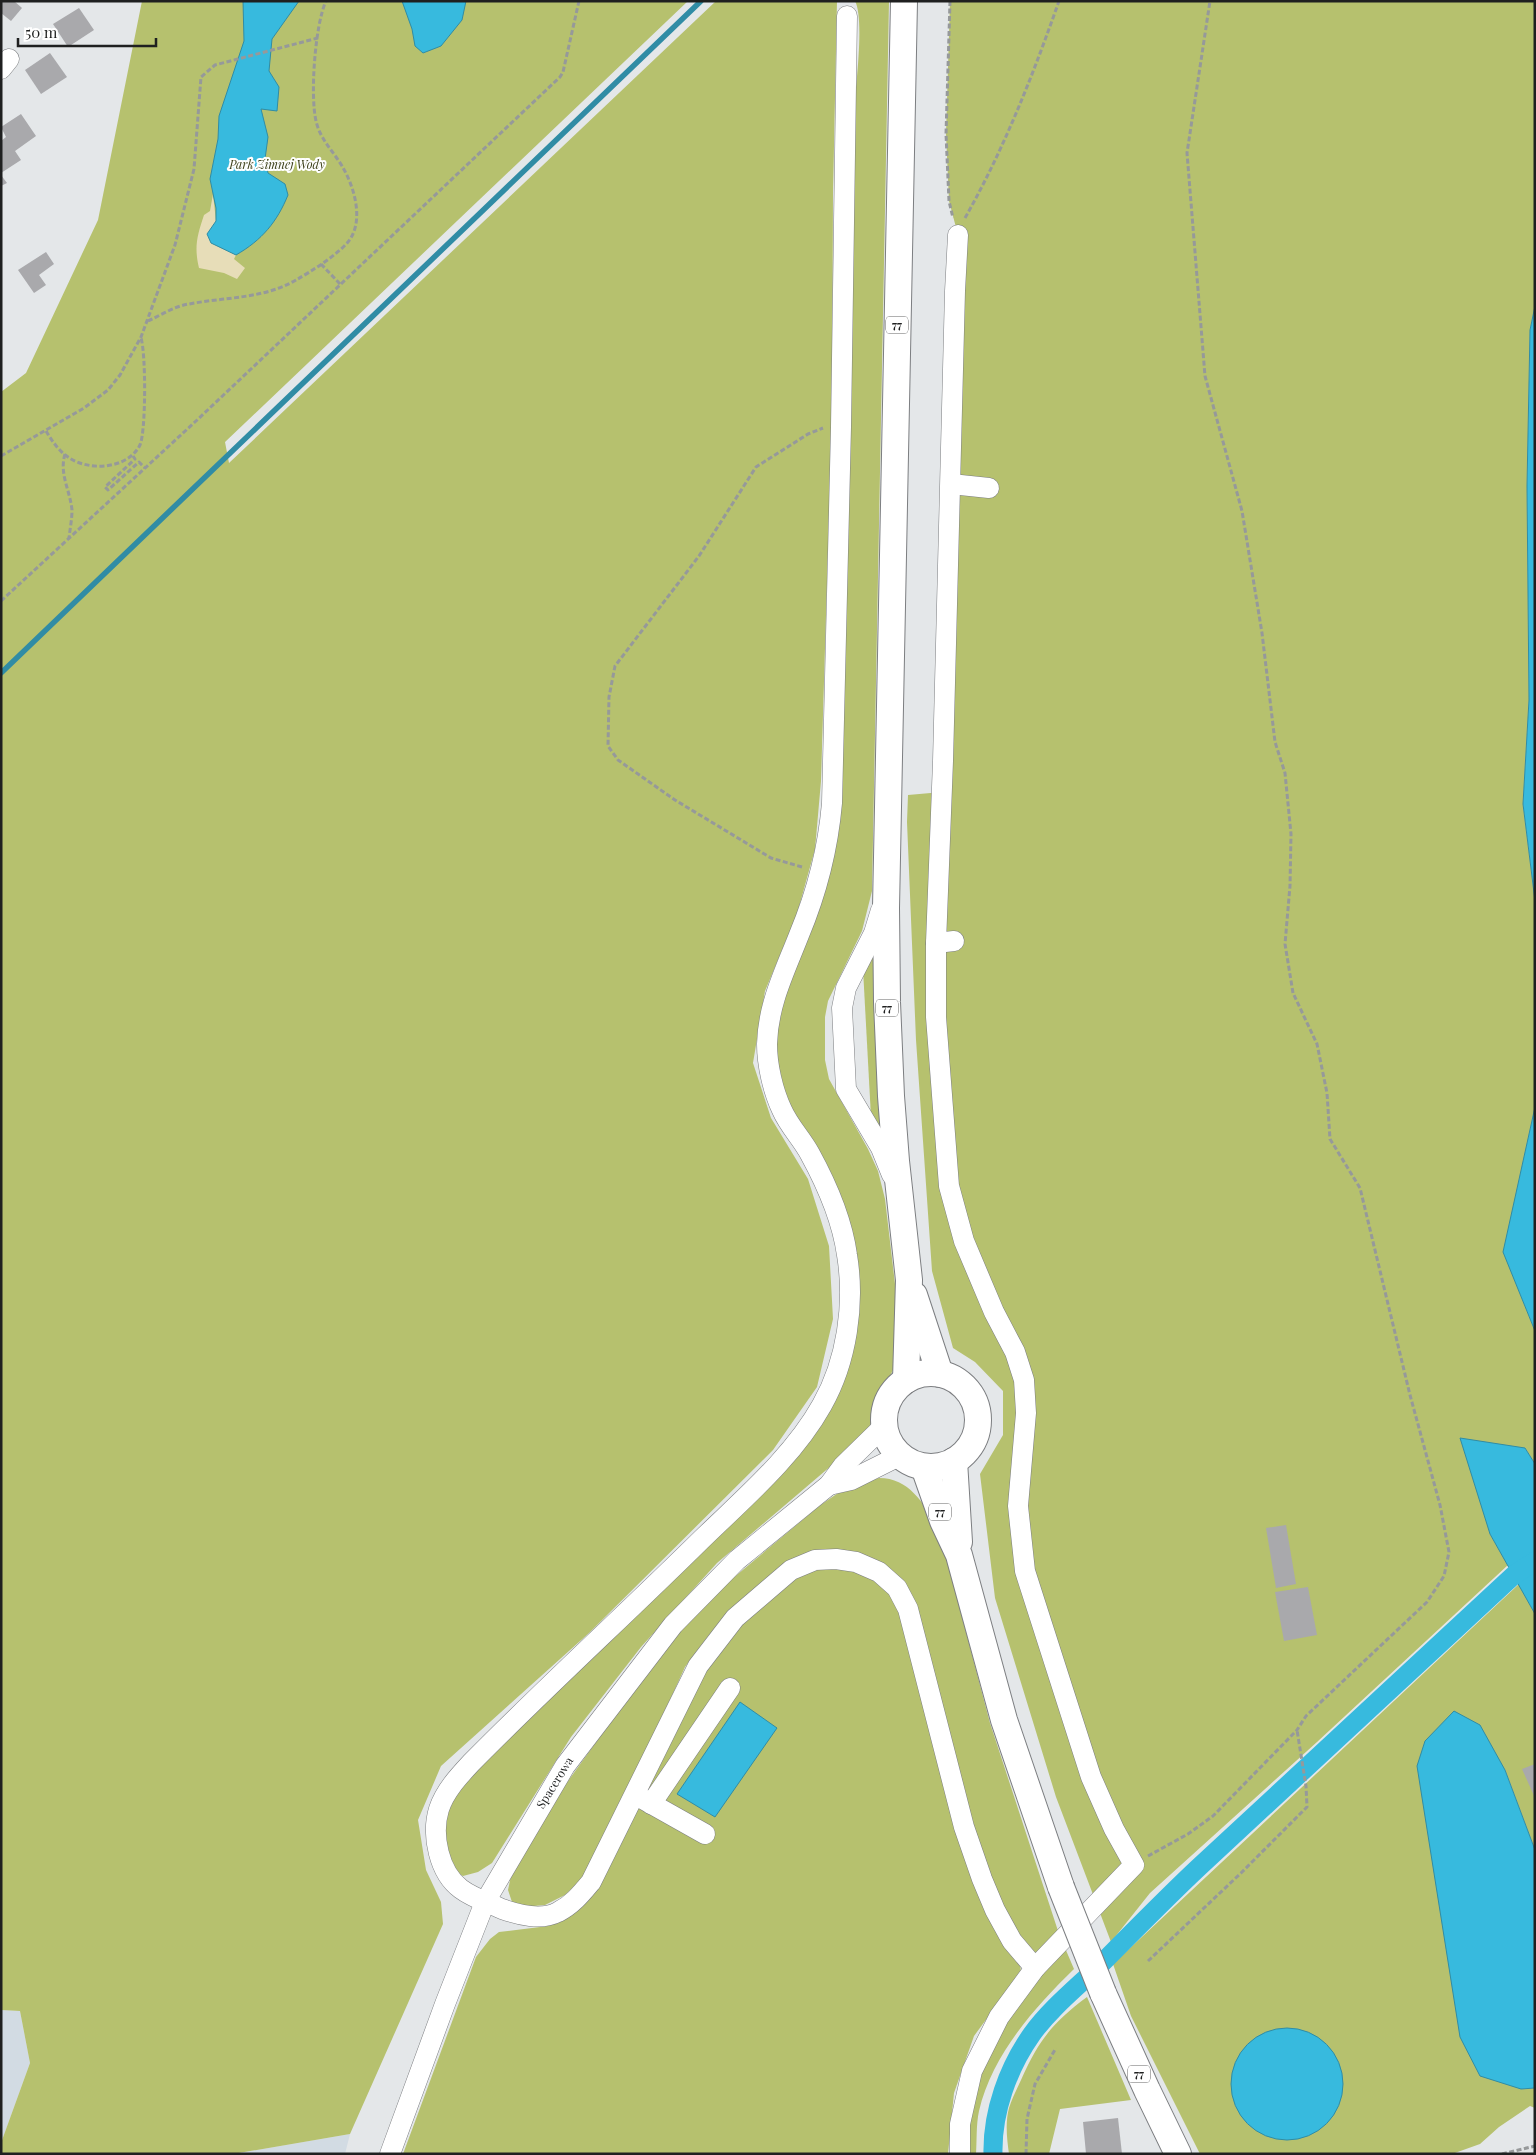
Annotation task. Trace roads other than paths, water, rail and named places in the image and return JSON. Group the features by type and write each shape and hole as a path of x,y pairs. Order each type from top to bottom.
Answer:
{"main road":[{"name":"77","path":"904,1 886,878 888,1049 900,1208 909,1280 906,1380"},
{"name":"77","path":"909,1280 940,1374"},
{"path":"926,1373 940,1374 953,1379 964,1387 973,1399 977,1412 977,1426 973,1440 966,1452 954,1461 937,1467 924,1467 911,1463 900,1456 888,1440 884,1426 884,1413 888,1400 895,1389 906,1380 926,1373"},
{"name":"77","path":"954,1461 959,1555"},
{"name":"77","path":"924,1467 943,1521 959,1555 1004,1720 1061,1887 1103,1993 1178,2154"}],"street":[{"path":"730,1688 643,1800 591,1882 576,1900 556,1913 537,1917 515,1914 461,1889 448,1874 439,1855 436,1833 439,1810 450,1786 501,1733 779,1463 803,1421 822,1404 836,1375 846,1337 850,1302 847,1256 841,1228 829,1191 809,1152 782,1111 773,1081 767,1045 770,1015 778,987 800,934 821,873 829,838 834,758 847,16"},
{"path":"958,235 951,484 945,942 936,1018 949,1186 964,1241 994,1312 1015,1352 1024,1380 1026,1413 1018,1506 1025,1571 1091,1777 1114,1829 1134,1865 1035,1968 999,2018 972,2071 960,2124 960,2154"},
{"path":"951,484 989,488"},
{"path":"886,878 880,917 842,998 844,1073 846,1089 890,1167 900,1208"},
{"name":"Spacerowa","path":"390,2154 444,2004 486,1902 565,1766 673,1625 737,1560 829,1485 842,1466 884,1426"},
{"name":"Spacerowa","path":"829,1485 851,1480 900,1456"},
{"path":"643,1800 698,1666 735,1618 792,1570 815,1560 836,1559 879,1572 897,1588 908,1609 964,1828 982,1879 995,1910 1012,1941 1035,1968"},
{"path":"643,1800 705,1834"}],"water":[{"path":"243,1 299,1 272,39 269,71 279,87 277,111 261,109 268,137 265,159 268,173 285,184 288,195 279,214 268,230 254,243 236,255 211,243 207,234 216,221 216,208 210,179 218,139 219,116 244,41"},
{"path":"402,1 466,1 462,20 441,46 423,53 415,46 412,29"},
{"path":"1535,306 1535,901 1523,804 1529,700 1527,486 1530,330"},
{"path":"1535,1107 1535,1331 1503,1252"},
{"path":"1460,1438 1525,1448 1535,1464 1535,1614 1490,1534"},
{"path":"740,1702 777,1728 715,1817 677,1794"},
{"path":"1454,1711 1480,1725 1505,1770 1535,1850 1535,2088 1521,2089 1480,2076 1460,2037 1417,1766 1425,1741"},
{"path":"1287,2028 1308,2033 1326,2045 1338,2063 1343,2084 1338,2105 1326,2123 1308,2135 1287,2140 1266,2135 1248,2123 1236,2105 1231,2084 1236,2063 1248,2045 1266,2033"}],"waterway":[{"path":"1,673 701,1"},
{"path":"993,2154 995,2122 1003,2091 1023,2047 1047,2016 1185,1880 1514,1575 1535,1561"}],"park label":[{"name":"Park Zimnej Wody","path":"277,165"}]}
